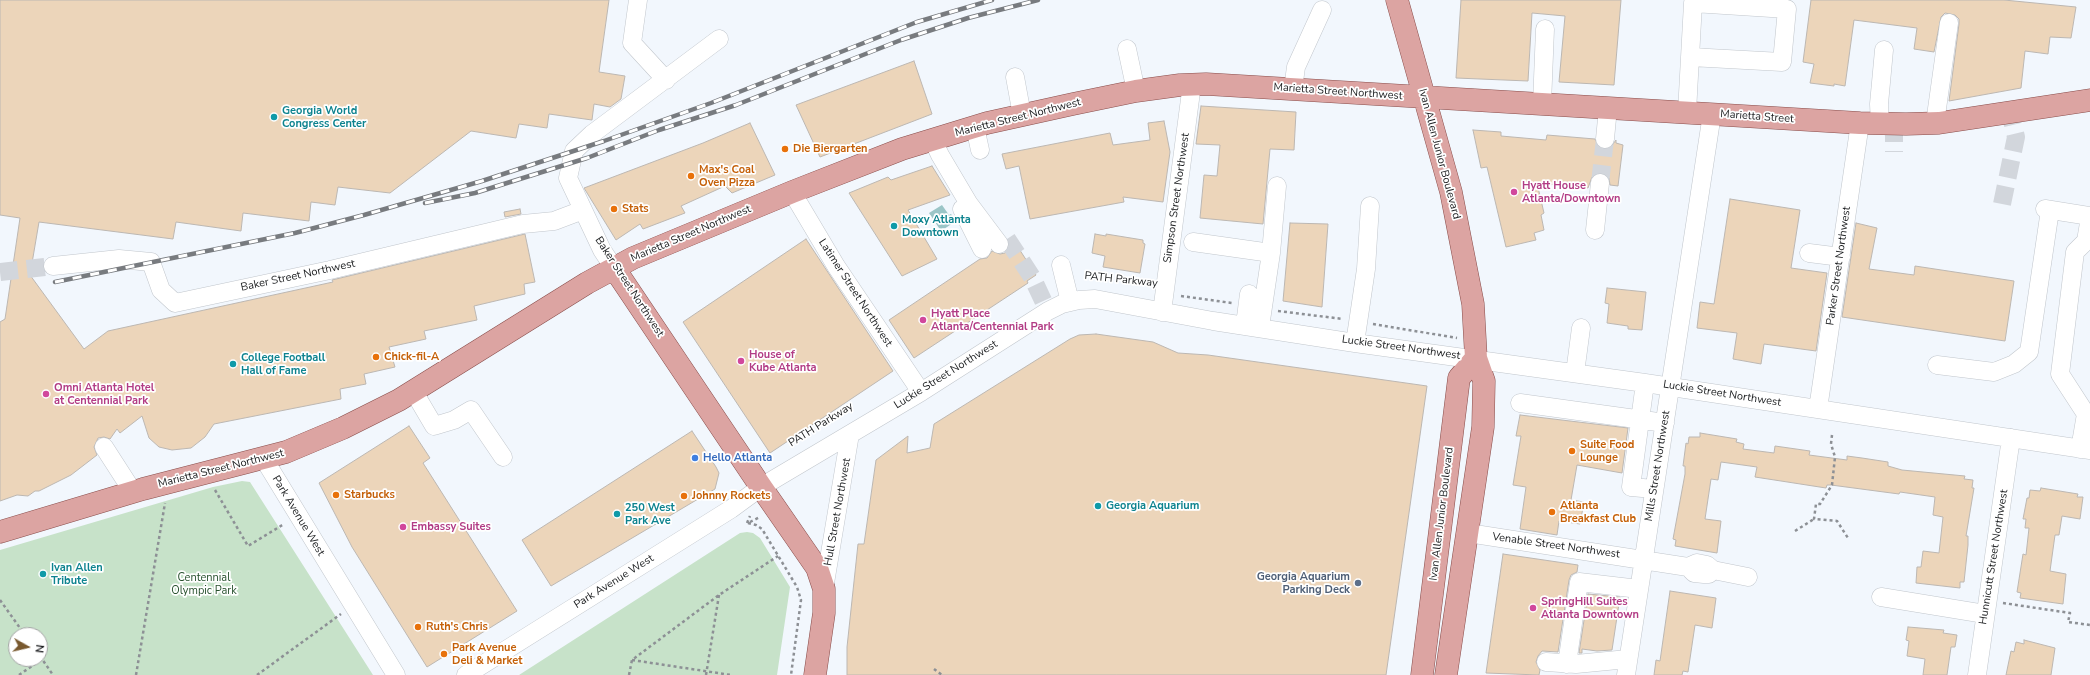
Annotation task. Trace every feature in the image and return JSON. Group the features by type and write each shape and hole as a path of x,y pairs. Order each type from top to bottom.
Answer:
{"main road":[{"name":"Ivan Allen Junior Boulevard","path":"1397,0 1453,200 1473,304 1476,358 1484,381 1485,398 1483,428 1446,675"},
{"name":"Marietta Street Northwest","path":"0,532 133,492 264,459 286,452 343,428 414,392 632,258 792,192 902,149 975,127 1022,115 1136,91 1192,84 1424,97"},
{"name":"Marietta Street","path":"1424,97 1870,124 1935,123 2090,100"},
{"name":"Baker Street Northwest","path":"614,268 817,568 824,589 824,613 815,675"},
{"name":"Ivan Allen Junior Boulevard","path":"1422,675 1459,378 1476,358"}],"street":[{"path":"638,0 632,43 666,80"},
{"path":"1687,112 1690,57 1693,2 1787,9 1782,62 1690,57"},
{"path":"1293,89 1296,67 1322,10"},
{"path":"1935,123 1949,23"},
{"path":"1542,104 1545,29"},
{"path":"583,210 568,178 574,151 592,134 719,39"},
{"path":"1127,49 1136,91"},
{"name":"Parker Street Northwest","path":"1818,409 1841,257 1870,124 1879,104 1884,50"},
{"path":"1015,77 1022,115"},
{"name":"Simpson Street Northwest","path":"1162,312 1192,84"},
{"path":"1605,139 1608,108"},
{"name":"Mills Street Northwest","path":"1627,667 1712,114"},
{"path":"975,127 980,150"},
{"path":"933,140 970,213 982,249"},
{"path":"953,179 970,184 1003,242 970,213"},
{"path":"1595,230 1600,183"},
{"path":"1252,326 1253,303 1271,253 1278,186"},
{"name":"Latimer Street Northwest","path":"792,192 843,261 921,392"},
{"path":"1355,342 1366,269 1370,206"},
{"name":"Baker Street Northwest","path":"52,266 119,259 151,262 161,290 175,303 330,270 523,224 554,221 583,210 602,250 614,268"},
{"path":"1937,365 1994,372 2014,364 2029,352 2047,210 2090,217 2086,241 2075,252 2060,374 2086,414 2085,450"},
{"path":"1193,242 1271,253"},
{"path":"1809,253 1841,257"},
{"path":"1061,265 1070,302"},
{"name":"Luckie Street Northwest","path":"761,487 921,392 1048,311 1070,302 1095,299 1162,312 1355,342 1645,383 2085,450"},
{"path":"1575,373 1581,328"},
{"path":"1645,383 1631,487 1654,490"},
{"path":"414,392 434,426 454,420 471,410 503,457"},
{"path":"1520,403 1665,423"},
{"name":"Hull Street Northwest","path":"824,589 850,434"},
{"name":"Hunnicutt Street Northwest","path":"1977,675 2011,438"},
{"path":"104,447 133,492"},
{"name":"Park Avenue West","path":"264,459 396,675"},
{"name":"Park Avenue West","path":"466,675 731,509 761,487"},
{"name":"Venable Street Northwest","path":"1468,533 1688,567 1697,563 1707,565 1713,570 1748,577"},
{"path":"1567,664 1579,582 1639,589"},
{"path":"1881,597 1986,607"},
{"path":"1546,662 1627,667"}],"path":[{"name":"PATH Parkway","path":"1165,293 1253,303 1358,322 1437,334"},
{"path":"1814,518 1816,504 1820,504 1832,485 1835,457 1831,444 1832,435"},
{"path":"213,487 248,546 285,523"},
{"path":"136,675 152,568 165,500"},
{"path":"1795,531 1814,518 1837,521 1848,538"},
{"path":"747,523 756,525 762,529 797,587 801,605 791,675"},
{"path":"629,675 632,660 719,595 778,556"},
{"path":"706,675 719,595"},
{"path":"0,600 19,627"},
{"path":"1986,607 2070,613 2068,622 2090,625"},
{"path":"257,675 342,613"},
{"path":"632,660 731,675"},
{"path":"19,675 29,667"},
{"path":"934,669 942,675"}],"green space":[{"name":"Centennial Olympic Park","path":"242,481 250,482 373,675 0,675 0,550 213,487"},
{"path":"740,533 753,533 760,538 790,587 777,675 519,675"}],"water":[{"path":"942,205 949,215 951,214 956,221 941,231 929,213"}],"building":[{"name":"Georgia World Congress Center","path":"0,0 609,0 599,72 625,76 621,99 610,107 594,104 592,120 549,114 547,128 519,124 516,138 471,131 390,193 338,187 335,205 311,202 309,221 243,213 241,231 176,222 173,239 39,222 30,275 84,349 108,331 333,282 332,280 525,234 535,282 524,284 525,294 474,306 477,320 424,331 426,339 389,347 395,367 364,374 366,384 340,389 341,399 214,424 205,437 191,448 172,450 159,447 149,438 142,416 120,433 117,429 110,439 104,437 98,438 94,447 97,455 71,475 39,491 35,491 28,496 17,495 0,501 0,322 5,319 20,218 0,215"},
{"path":"1461,0 1621,0 1614,85 1559,82 1565,16 1532,13 1528,81 1456,78"},
{"path":"1811,0 2004,0 2076,7 2071,38 2050,37 2048,54 2025,51 2021,88 1949,101 1959,24 1959,19 1955,15 1945,13 1941,17 1934,52 1914,49 1917,28 1854,20 1845,86 1834,84 1834,86 1810,83 1814,64 1803,62"},
{"path":"914,61 932,114 820,157 796,105"},
{"path":"1201,106 1296,112 1294,150 1270,149 1263,224 1200,218 1204,175 1217,176 1220,145 1196,144"},
{"path":"1164,121 1170,152 1163,202 1123,197 1124,202 1030,219 1019,166 1006,169 1002,154 1110,133 1113,145 1150,140 1148,123"},
{"path":"750,123 775,175 732,193 725,186 681,206 685,213 643,229 640,224 616,240 584,188 703,143"},
{"name":"Hyatt House Atlanta/Downtown","path":"1473,130 1501,132 1501,136 1546,140 1547,135 1595,139 1599,147 1604,149 1610,148 1616,140 1616,143 1623,145 1618,186 1610,185 1609,178 1601,173 1592,177 1588,188 1537,183 1544,213 1541,215 1544,230 1534,233 1536,240 1506,247 1487,167 1481,168"},
{"name":"Moxy Atlanta Downtown","path":"932,166 950,195 908,210 937,259 902,276 849,193 888,177 891,180"},
{"path":"1730,199 1800,210 1791,268 1827,273 1816,351 1764,344 1761,364 1733,359 1737,333 1697,328 1700,302 1714,304"},
{"path":"520,209 521,214 505,217 504,212"},
{"path":"1290,223 1328,224 1322,307 1283,301"},
{"path":"1856,223 1877,228 1869,269 1914,275 1915,266 2014,281 2005,341 1842,317"},
{"path":"1095,234 1106,236 1106,234 1143,240 1143,243 1145,244 1140,273 1103,267 1105,256 1092,253"},
{"path":"1012,238 1036,275 1027,281 1028,283 914,358 889,320 980,259 987,258 992,251 1000,254 1005,253 1009,248 1009,240"},
{"path":"806,239 893,371 770,453 683,322"},
{"path":"1607,288 1646,292 1642,330 1628,329 1628,326 1607,323 1609,304 1605,303"},
{"name":"Georgia Aquarium","path":"1096,334 1153,342 1178,353 1208,355 1427,386 1386,675 847,675 847,647 858,544 864,544 876,460 908,436 907,453 930,448 934,424 1070,339 1079,335"},
{"name":"Suite Food Lounge","path":"1520,415 1628,428 1622,473 1577,465 1571,500 1584,502 1580,524 1559,521 1557,535 1520,529 1526,487 1513,485 1521,436 1516,436"},
{"name":"Embassy Suites","path":"409,426 430,458 423,463 517,611 427,667 352,547 319,483"},
{"name":"250 West Park Ave","path":"692,431 719,473 715,489 551,586 522,540"},
{"path":"1700,433 1737,439 1736,442 1744,444 1743,449 1774,453 1775,446 1810,451 1809,455 1847,460 1847,456 1888,462 1888,466 1902,470 1965,476 1964,479 1973,480 1972,488 1974,488 1966,536 1968,536 1968,545 1964,582 1960,582 1960,588 1916,583 1917,567 1921,567 1923,551 1939,553 1943,517 1933,515 1935,497 1831,485 1827,485 1826,488 1755,477 1757,467 1721,462 1718,480 1711,479 1705,519 1721,521 1717,553 1675,546 1676,540 1673,539 1685,474 1685,466 1683,466 1686,443 1688,444 1689,437 1700,437"},
{"path":"2041,488 2078,494 2077,497 2083,497 2080,519 2062,516 2059,535 2055,535 2050,571 2066,574 2063,604 2020,598 2021,593 2017,592 2023,554 2026,555 2029,528 2025,528 2026,519 2023,519 2027,498 2029,498 2030,490 2040,491"},
{"name":"SpringHill Suites Atlanta Downtown","path":"1503,554 1578,565 1577,572 1571,575 1569,580 1558,652 1542,651 1536,662 1540,670 1539,675 1486,673"},
{"path":"1670,591 1716,598 1712,628 1695,625 1688,672 1683,671 1682,675 1654,675 1656,660 1660,661"},
{"path":"1588,594 1620,597 1612,650 1597,651 1582,649 1582,653 1579,653"},
{"path":"1908,627 1944,630 1943,633 1957,635 1955,647 1951,647 1947,675 1923,675 1925,659 1907,656 1909,641 1906,640"},
{"path":"2024,640 2055,648 2051,675 2006,675 2011,651 2014,652 2016,642 2024,644"}],"tunnel":[{"path":"2002,204 2016,137 2010,112"},
{"path":"1894,124 1894,152"},
{"path":"1600,183 1605,139"},
{"path":"1007,239 1032,277 1048,311"},
{"path":"0,272 53,266"}],"railway":[{"path":"55,282 295,233 482,181 604,141 711,103 917,22 992,0"},
{"path":"425,203 475,193 587,158 659,130 736,105 901,40 968,18 1038,0"}],"place":[{"name":"Georgia World Congress Center","path":"274,117"},
{"name":"Die Biergarten","path":"785,149"},
{"name":"Max's Coal Oven Pizza","path":"691,176"},
{"name":"Hyatt House Atlanta/Downtown","path":"1514,192"},
{"name":"Stats","path":"614,209"},
{"name":"Moxy Atlanta Downtown","path":"894,226"},
{"name":"Hyatt Place Atlanta/Centennial Park","path":"923,320"},
{"name":"Chick-fil-A","path":"376,357"},
{"name":"House of Kube Atlanta","path":"741,361"},
{"name":"College Football Hall of Fame","path":"233,364"},
{"name":"Omni Atlanta Hotel at Centennial Park","path":"46,394"},
{"name":"Suite Food Lounge","path":"1572,451"},
{"name":"Hello Atlanta","path":"695,458"},
{"name":"Starbucks","path":"336,495"},
{"name":"Johnny Rockets","path":"684,496"},
{"name":"Georgia Aquarium","path":"1098,506"},
{"name":"Atlanta Breakfast Club","path":"1552,512"},
{"name":"250 West Park Ave","path":"617,514"},
{"name":"Embassy Suites","path":"403,527"},
{"name":"Ivan Allen Tribute","path":"43,574"},
{"name":"Georgia Aquarium Parking Deck","path":"1358,583"},
{"name":"SpringHill Suites Atlanta Downtown","path":"1533,608"},
{"name":"Ruth's Chris","path":"418,627"},
{"name":"Park Avenue Deli & Market","path":"444,654"}]}
